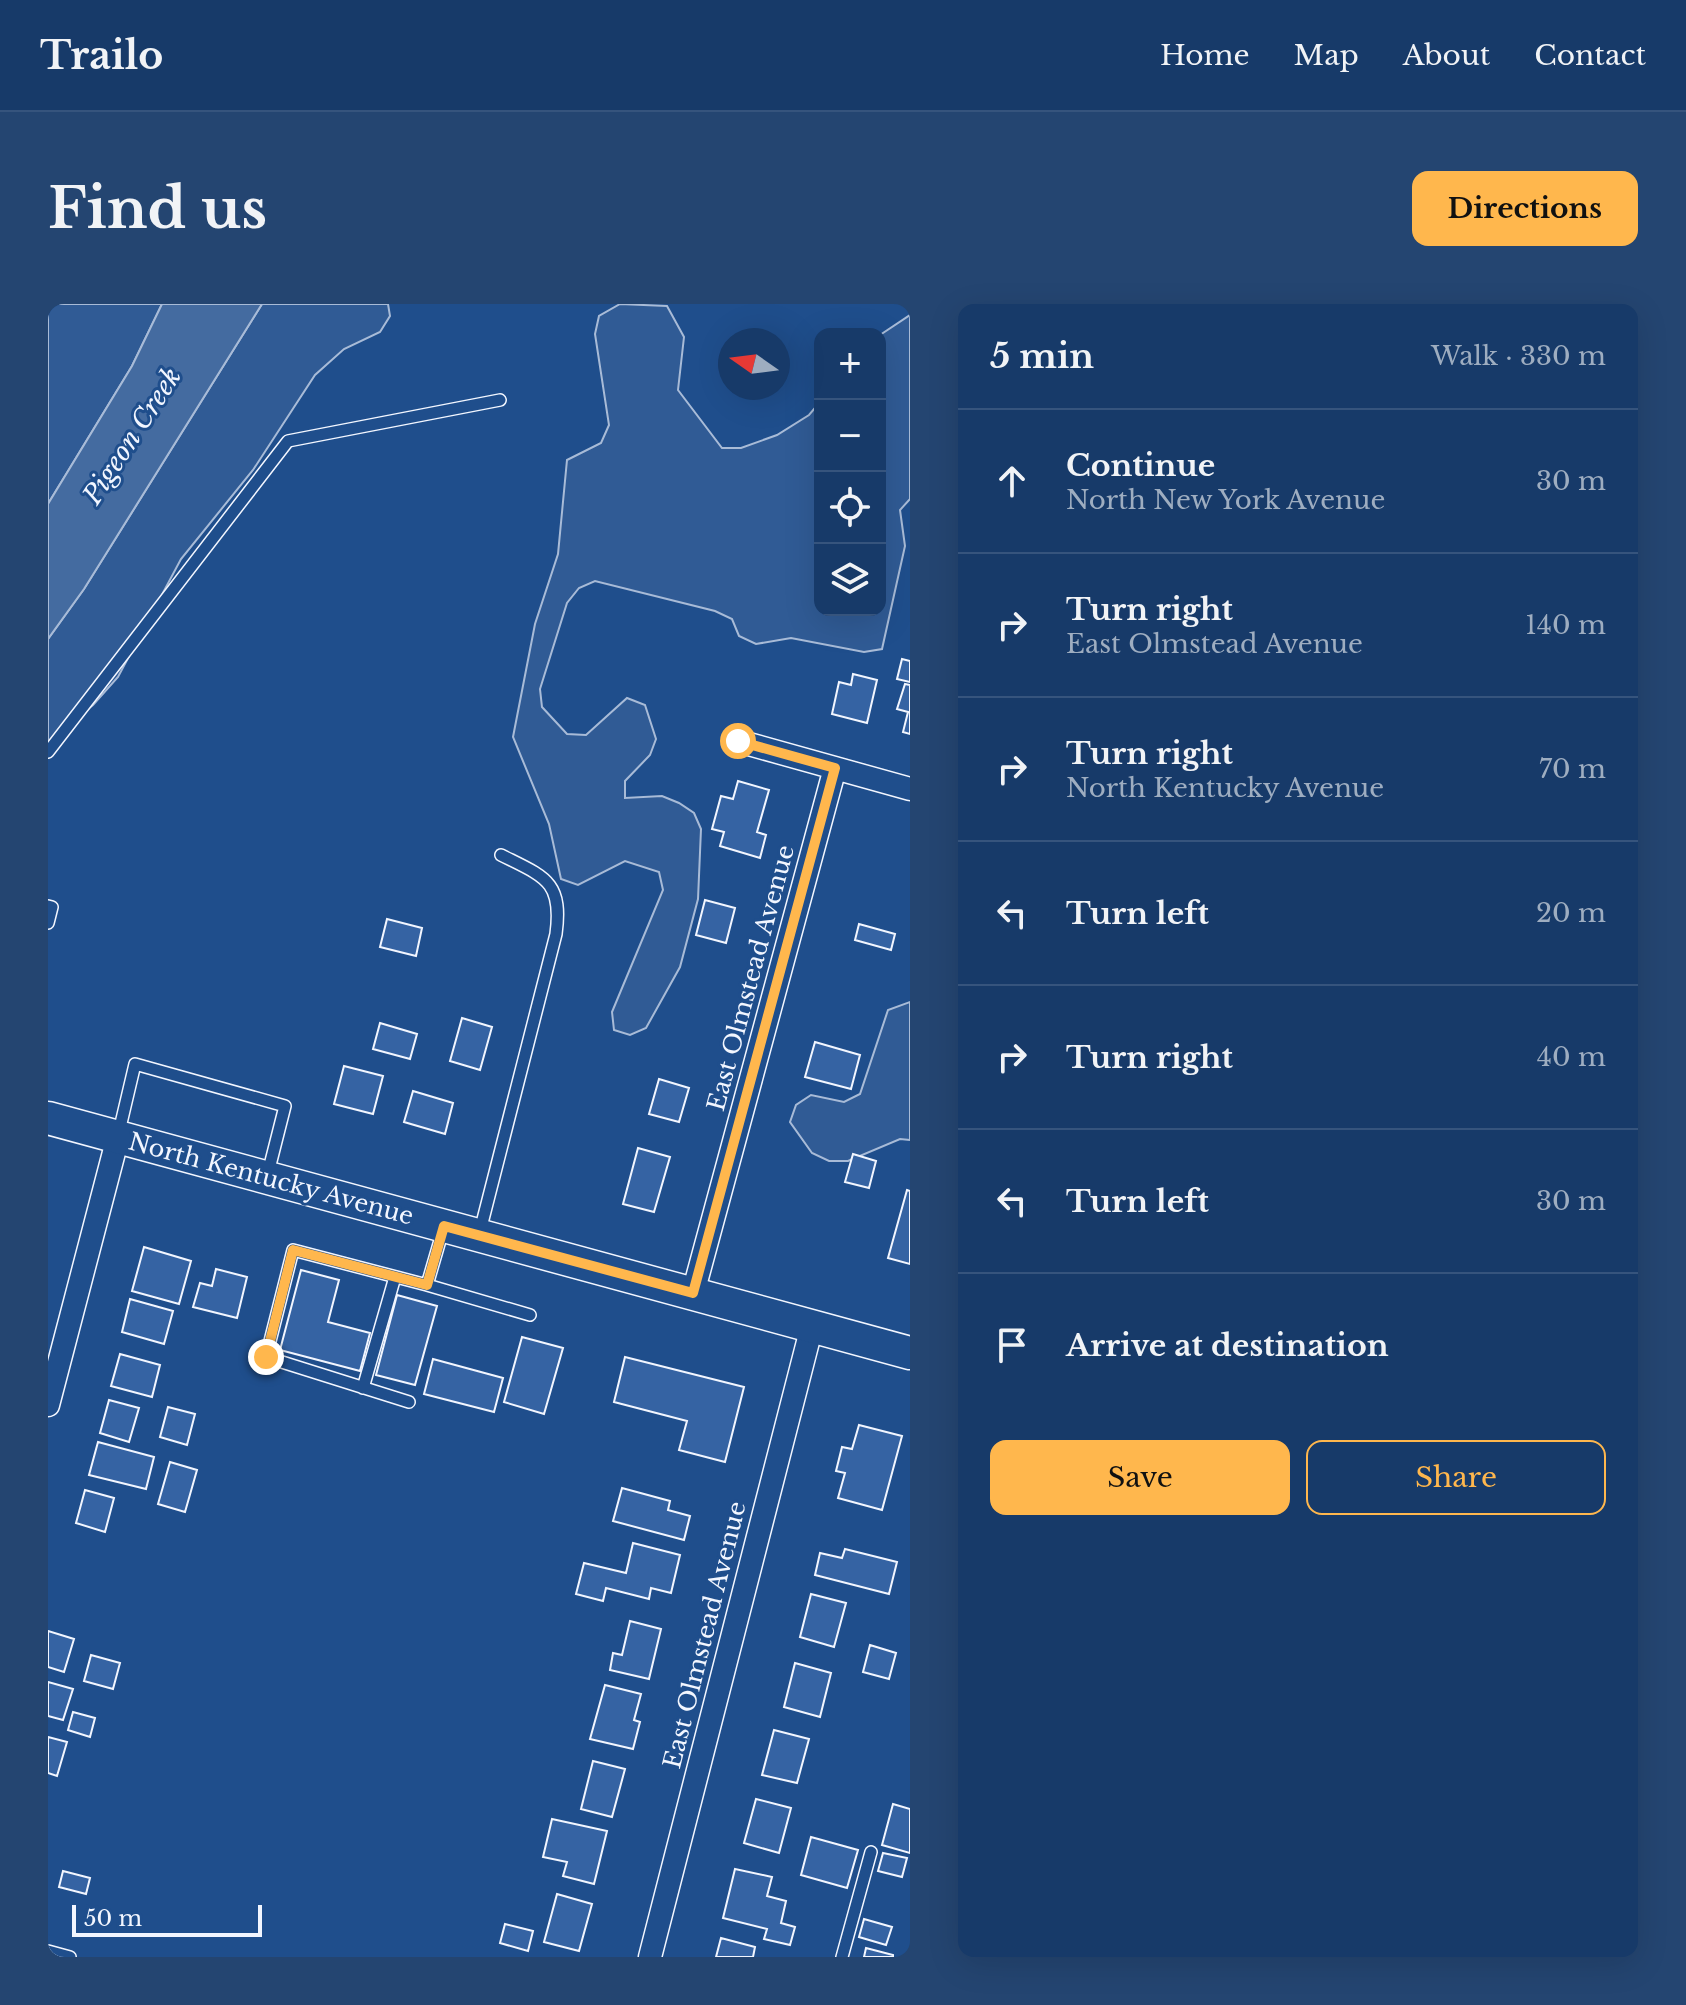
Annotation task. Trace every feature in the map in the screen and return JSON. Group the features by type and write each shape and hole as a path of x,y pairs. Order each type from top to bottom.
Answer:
{"street":[{"path":"738,741 910,789"},
{"name":"East Olmstead Avenue","path":"693,1293 835,768"},
{"name":"North Kentucky Avenue","path":"48,1118 910,1353"},
{"path":"48,1405 118,1137"},
{"name":"East Olmstead Avenue","path":"650,1957 812,1326"}],"lane":[{"path":"48,752 288,441 500,400"},
{"path":"479,1235 556,934 560,905 553,887 501,855"},
{"path":"48,906 52,907 48,923"},
{"path":"118,1137 135,1064 285,1106 267,1177"},
{"path":"427,1285 444,1226"},
{"path":"409,1402 266,1357 293,1250 530,1315"},
{"path":"363,1388 395,1277"},
{"path":"842,1957 871,1852"},
{"path":"48,1951 70,1957"}],"shaded area":[{"path":"48,304 162,304 132,366 48,504"},
{"path":"262,304 388,304 390,316 380,332 344,349 315,375 253,470 181,559 118,677 93,705 48,742 48,639 84,589"},
{"path":"620,304 667,306 684,337 678,390 722,448 741,448 777,435 814,409 814,616 886,616 886,331 910,315 910,499 900,510 905,546 882,649 864,652 791,638 756,644 739,636 732,619 715,611 595,581 579,588 567,603 540,689 542,707 567,734 586,735 627,698 645,705 656,739 650,755 625,781 625,798 662,796 694,813 701,829 698,899 680,967 646,1028 630,1035 614,1030 612,1012 663,890 659,872 625,861 578,885 561,879 549,824 513,737 535,624 558,554 567,460 601,443 609,425 595,334 599,316"},
{"path":"910,1002 910,1140 900,1139 848,1161 829,1161 812,1153 790,1122 796,1105 811,1095 844,1102 860,1094 888,1010"}],"water":[{"name":"Pigeon Creek","path":"162,304 262,304 84,589 48,639 48,504 132,366"}],"building":[{"path":"902,659 910,661 910,682 897,679"},
{"path":"853,674 877,680 867,723 832,714 839,682 851,685"},
{"path":"905,684 910,685 910,734 903,732 908,712 897,709"},
{"path":"738,781 769,790 757,832 766,835 760,858 720,846 724,832 712,829 721,796 733,799"},
{"path":"705,900 735,908 726,943 696,935"},
{"path":"387,919 422,928 416,956 380,947"},
{"path":"859,924 895,934 891,950 855,940"},
{"path":"462,1018 492,1027 480,1070 450,1061"},
{"path":"380,1023 417,1034 410,1059 373,1049"},
{"path":"815,1042 860,1055 851,1089 805,1077"},
{"path":"344,1066 383,1076 373,1114 334,1104"},
{"path":"659,1079 689,1088 679,1122 649,1114"},
{"path":"413,1091 453,1103 445,1134 404,1122"},
{"path":"638,1148 670,1157 654,1212 623,1204"},
{"path":"853,1154 876,1161 869,1188 845,1182"},
{"path":"907,1190 910,1191 910,1264 888,1258"},
{"path":"144,1247 191,1261 179,1304 132,1291"},
{"path":"216,1269 247,1277 237,1318 193,1307 200,1283 212,1286"},
{"path":"301,1270 339,1280 328,1322 370,1333 360,1371 280,1350"},
{"path":"397,1295 437,1306 415,1385 376,1375"},
{"path":"130,1299 173,1311 164,1344 122,1332"},
{"path":"522,1337 563,1348 544,1414 504,1402"},
{"path":"120,1354 160,1365 152,1397 111,1386"},
{"path":"625,1357 744,1387 725,1462 679,1450 687,1421 614,1402"},
{"path":"433,1359 503,1378 494,1412 424,1394"},
{"path":"109,1400 139,1408 129,1442 100,1433"},
{"path":"168,1407 195,1414 187,1445 160,1437"},
{"path":"859,1425 902,1436 882,1510 838,1498 845,1473 836,1471 842,1447 852,1449"},
{"path":"98,1442 154,1457 146,1489 89,1475"},
{"path":"170,1462 197,1470 185,1512 158,1504"},
{"path":"622,1488 670,1501 668,1510 690,1516 684,1540 613,1521"},
{"path":"85,1490 114,1498 105,1532 76,1523"},
{"path":"633,1543 680,1555 671,1593 651,1588 649,1599 606,1588 603,1601 576,1594 584,1563 626,1573"},
{"path":"845,1549 897,1562 889,1594 815,1575 820,1553 842,1558"},
{"path":"811,1594 846,1603 834,1647 800,1637"},
{"path":"630,1621 661,1629 649,1679 610,1670 613,1653 622,1655"},
{"path":"48,1631 74,1639 64,1672 48,1667"},
{"path":"870,1645 896,1653 889,1679 863,1672"},
{"path":"91,1655 120,1663 113,1689 84,1681"},
{"path":"795,1663 831,1673 820,1717 784,1707"},
{"path":"48,1682 73,1689 63,1720 48,1716"},
{"path":"605,1685 641,1694 634,1720 640,1722 633,1749 590,1739"},
{"path":"73,1712 95,1718 90,1737 68,1730"},
{"path":"774,1730 809,1739 797,1783 762,1775"},
{"path":"48,1737 67,1742 57,1776 48,1773"},
{"path":"593,1761 625,1769 612,1817 581,1809"},
{"path":"756,1799 791,1808 779,1853 744,1843"},
{"path":"893,1804 910,1809 910,1853 882,1845"},
{"path":"552,1819 607,1831 594,1884 563,1876 567,1862 543,1857"},
{"path":"811,1837 858,1850 847,1888 801,1875"},
{"path":"883,1853 907,1858 902,1877 878,1871"},
{"path":"735,1869 772,1877 767,1896 786,1901 781,1923 795,1927 790,1945 764,1939 767,1929 723,1918"},
{"path":"63,1871 90,1878 86,1894 59,1887"},
{"path":"557,1894 592,1904 579,1951 544,1942"},
{"path":"864,1919 892,1927 886,1945 859,1937"},
{"path":"505,1924 533,1931 528,1951 500,1943"},
{"path":"721,1938 755,1947 753,1957 716,1957"},
{"path":"866,1948 893,1955 893,1957 864,1957"}],"route":[{"path":"266,1357 293,1250 427,1285 444,1226 693,1293 835,768 738,741"}]}
